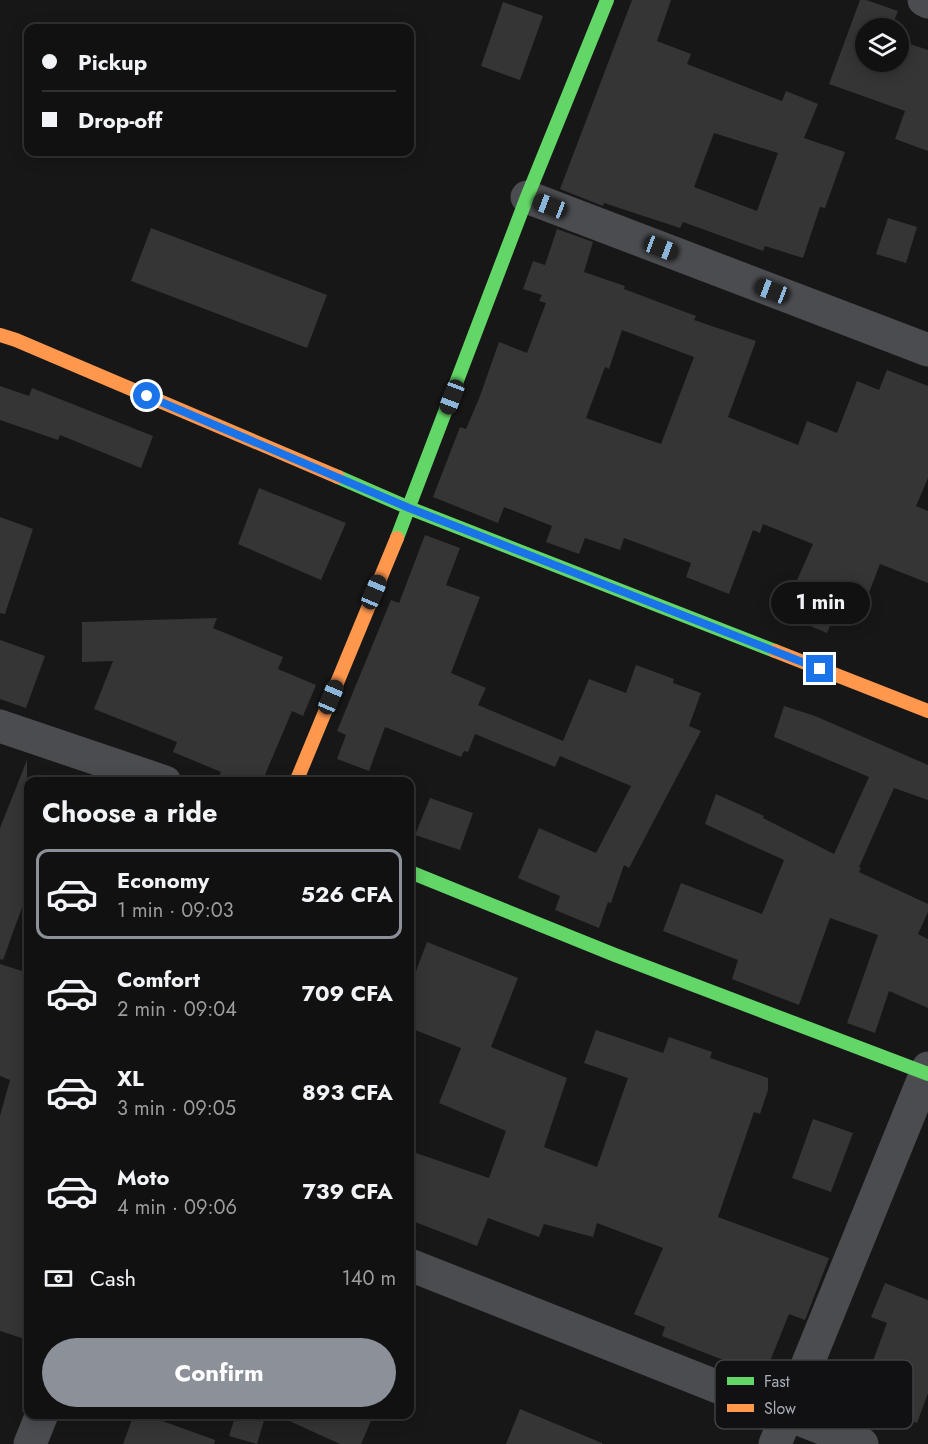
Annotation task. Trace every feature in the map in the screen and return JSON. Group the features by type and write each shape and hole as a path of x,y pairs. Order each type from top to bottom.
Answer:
{"street":[{"path":"298,777 409,508 527,197 607,0"},
{"path":"527,197 928,350"},
{"path":"0,335 409,508 928,711"},
{"path":"0,726 150,777"},
{"path":"414,874 615,955 927,1072 809,1360"},
{"path":"414,1267 715,1400"},
{"path":"30,1444 40,1419"},
{"path":"781,1429 861,1444"}],"building":[{"path":"632,0 671,0 657,41 691,54 687,64 782,101 786,91 818,104 804,138 845,152 825,208 820,207 803,258 765,246 763,251 683,222 680,228 604,203 603,206 560,189","holes":["714,133 778,153 757,211 694,187"]},
{"path":"860,0 898,11 895,18 855,18 855,72 909,72 909,44 928,50 928,151 895,139 905,111 829,84"},
{"path":"503,2 543,16 520,80 481,66"},
{"path":"888,218 917,227 906,263 876,254"},
{"path":"151,228 327,295 307,348 131,281"},
{"path":"557,229 593,242 584,272 625,286 624,289 696,316 694,320 756,341 728,417 798,445 807,421 837,433 857,381 879,390 887,370 928,386 928,478 916,506 928,511 928,583 880,564 865,603 843,595 827,633 786,616 786,605 813,544 763,524 760,533 753,530 729,594 686,577 691,563 624,538 620,550 585,538 579,554 546,542 552,526 504,507 498,523 433,497 460,427 466,429 499,342 527,353 546,303 539,301 542,295 523,289 533,261 545,265","holes":["622,330 694,357 661,444 586,418 605,367 609,369"]},
{"path":"0,386 29,396 32,388 153,436 141,468 60,435 58,440 0,420"},
{"path":"259,488 346,523 321,580 238,544"},
{"path":"0,517 33,529 5,614 0,613"},
{"path":"425,535 460,548 446,585 480,597 451,673 486,688 478,705 563,741 589,679 626,693 636,665 674,679 673,683 701,693 689,726 701,731 629,868 624,865 611,903 608,902 599,928 555,910 560,896 518,878 539,828 596,853 631,786 560,756 555,767 475,734 468,752 464,751 461,757 385,727 369,771 337,759 346,735 337,731 391,600 399,603"},
{"path":"217,618 213,628 283,657 278,669 316,685 303,716 292,711 264,777 218,777 221,772 173,752 177,742 94,709 113,661 82,662 82,622"},
{"path":"0,640 45,656 26,708 0,699"},
{"path":"784,706 815,716 928,765 928,800 894,788 859,867 861,868 859,872 928,904 928,912 918,934 928,939 928,1008 889,991 875,1033 847,1023 878,935 830,918 799,1005 732,979 738,960 663,931 681,883 762,914 784,860 705,824 716,794 764,816 763,818 834,854 869,777 774,737"},
{"path":"27,760 27,777 24,777 24,902 3,960 0,959 0,828"},
{"path":"430,798 473,813 460,850 415,835"},
{"path":"427,942 518,978 491,1047 567,1078 544,1147 597,1167 628,1078 584,1063 596,1030 663,1053 669,1037 712,1052 710,1058 768,1078 768,1090 760,1114 754,1112 718,1217 829,1258 805,1320 789,1314 770,1360 723,1360 662,1336 665,1327 634,1314 663,1248 597,1223 593,1237 544,1224 539,1237 488,1218 477,1246 414,1222 414,1152 489,1178 506,1131 439,1103 461,1048 414,1030 414,976"},
{"path":"0,964 24,972 24,1339 0,1331 0,1116 10,1080 0,1076"},
{"path":"813,1119 853,1133 831,1192 792,1178"},
{"path":"885,1283 928,1300 928,1393 917,1423 913,1422 913,1360 873,1360 887,1323 871,1317"},
{"path":"520,1409 602,1443 602,1444 506,1444"},
{"path":"132,1419 157,1419 215,1440 214,1444 123,1444"},
{"path":"234,1419 264,1419 257,1444 229,1436"},
{"path":"285,1419 372,1419 361,1444 340,1444"}],"traffic: fast":[{"path":"397,538 527,197 607,0"},
{"path":"338,477 409,508 775,651"},
{"path":"414,874 615,955 928,1074"}],"traffic: slow":[{"path":"0,335 338,477"},
{"path":"298,777 397,538"},
{"path":"775,651 928,711"}],"route":[{"path":"147,396 409,508 820,669"}]}
